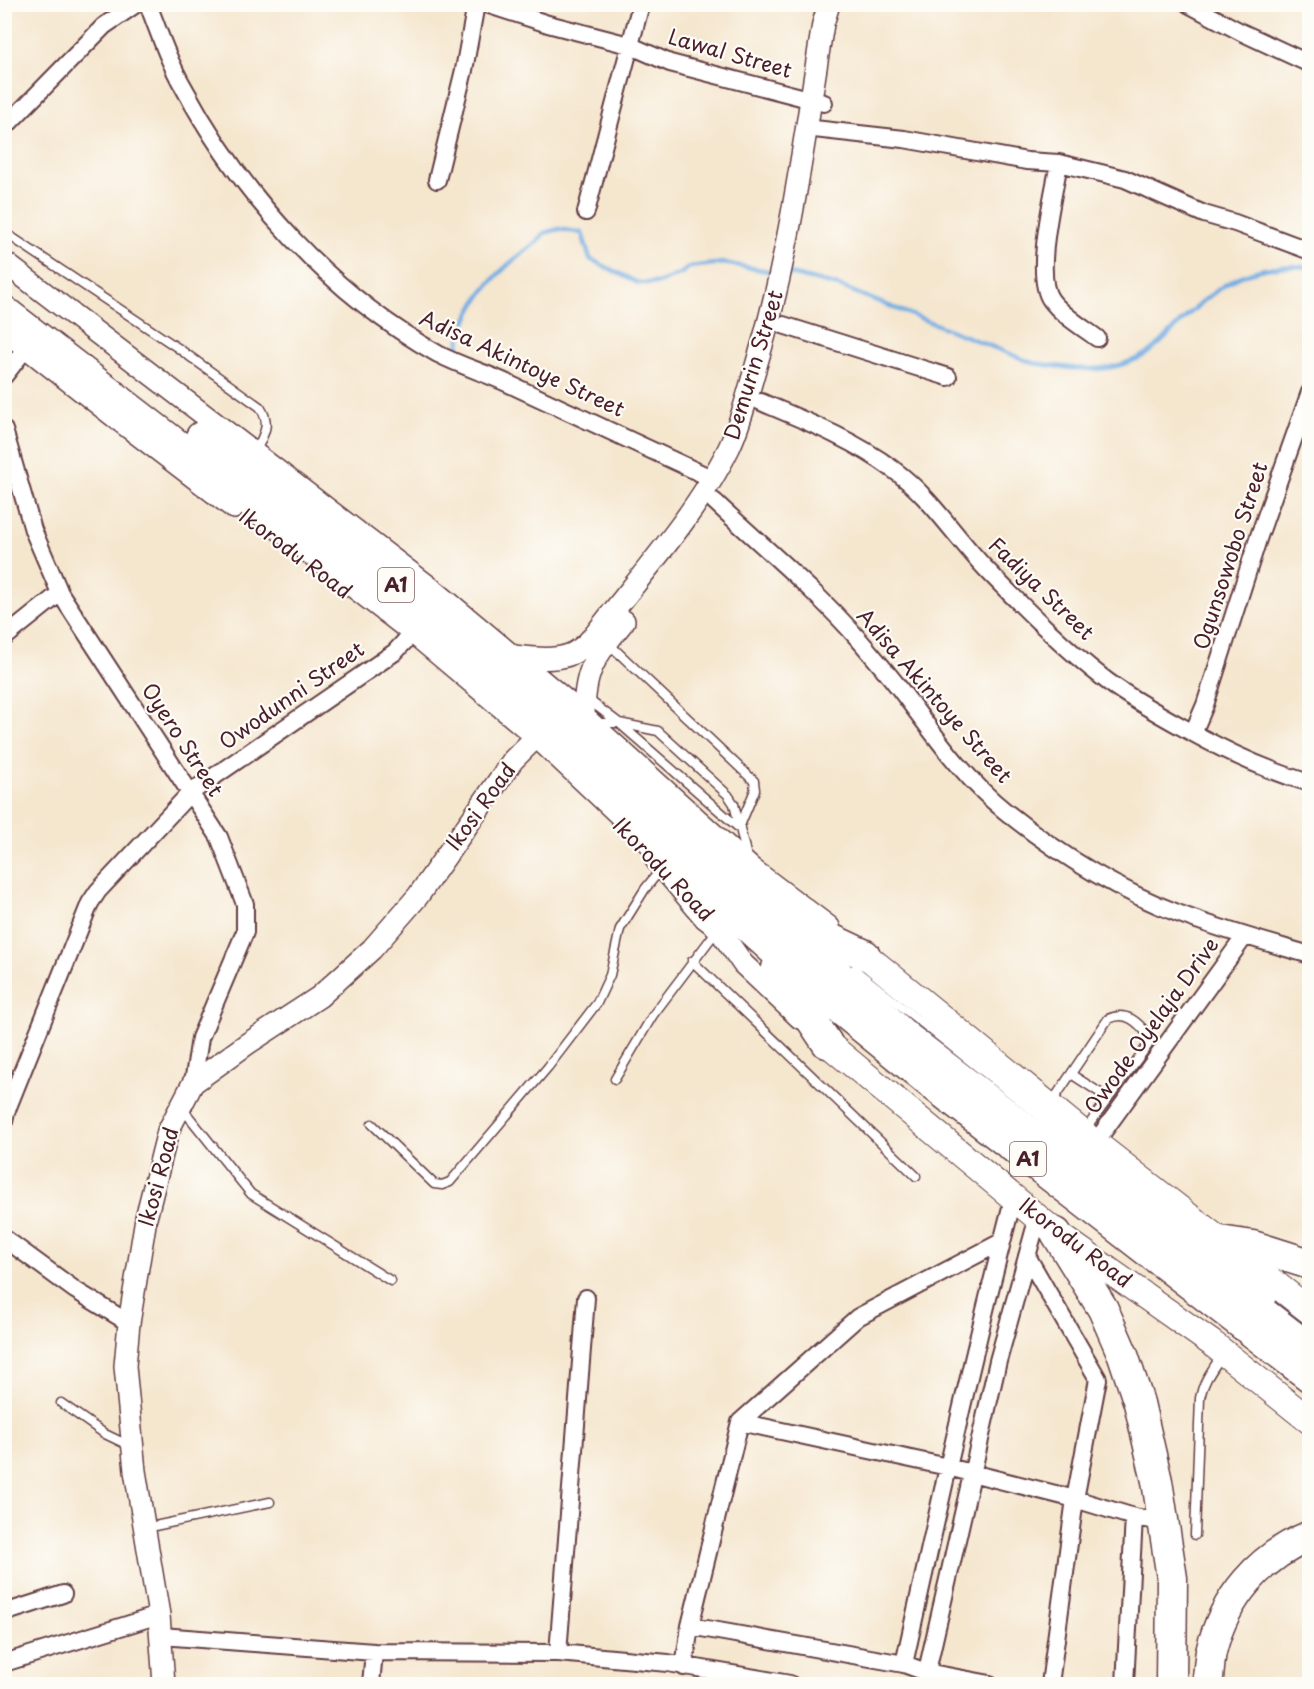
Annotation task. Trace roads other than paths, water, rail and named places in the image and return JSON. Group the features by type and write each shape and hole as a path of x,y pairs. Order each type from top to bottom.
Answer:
{"highway":[{"name":"Ikorodu Road","path":"4,289 406,592 582,717 694,846 774,913 904,1035 1310,1349"},
{"name":"Ikorodu Road","path":"4,311 428,639 540,734 774,913 825,997 929,1082 1310,1377"},
{"path":"774,913 856,959"},
{"path":"774,913 827,1043"},
{"path":"1047,1225 1103,1309 1124,1355 1139,1403 1164,1522 1172,1578 1170,1684"},
{"path":"1220,1240 1253,1246 1310,1264"},
{"path":"1207,1684 1211,1652 1223,1619 1239,1589 1271,1557 1288,1545 1310,1536"}],"main road":[{"name":"Ikorodu Road","path":"856,959 1049,1106 1310,1311"},
{"name":"Ikorodu Road","path":"827,1043 1047,1225 1229,1342 1310,1421"}],"street":[{"path":"4,128 104,26 136,4"},
{"name":"Adisa Akintoye Street","path":"148,4 183,87 206,126 237,170 275,221 362,304 440,355 493,376 711,478"},
{"path":"437,180 464,70 476,4"},
{"name":"Lawal Street","path":"486,4 548,24 629,45 670,63 817,102"},
{"path":"586,212 641,4"},
{"name":"Demurin Street","path":"817,102 823,24 829,4"},
{"name":"Demurin Street","path":"513,656 562,657 602,637 714,501 740,452 760,402 783,325 787,280 817,102 844,4"},
{"path":"1188,4 1310,64"},
{"path":"812,129 904,139 1028,161 1059,164 1125,179 1204,214 1236,223 1310,251"},
{"path":"1059,164 1043,257 1044,281 1050,299 1072,320 1097,338"},
{"name":"Ikorodu Road","path":"4,262 436,592 513,656 856,959"},
{"name":"Demurin Street","path":"582,717 591,666 602,637 711,478 729,447 787,280"},
{"path":"783,325 948,377"},
{"name":"Ikorodu Road","path":"4,330 120,422 407,639 482,699 575,782 663,867 705,918 718,928 743,964 827,1043"},
{"path":"4,376 26,348"},
{"name":"Ogunsowobo Street","path":"1193,733 1205,705 1259,536 1304,431 1310,392"},
{"name":"Fadiya Street","path":"760,402 843,439 893,469 918,489 976,558 1032,616 1107,681 1151,710 1229,753 1280,775 1310,783"},
{"name":"Oyero Street","path":"4,430 33,530 60,593 219,837 245,904 245,932 200,1038 193,1083"},
{"name":"Adisa Akintoye Street","path":"714,501 824,603 858,639 971,780 1003,810 1041,839 1125,890 1179,914 1310,955"},
{"path":"4,638 60,593"},
{"name":"Owodunni Street","path":"4,1122 90,903 98,891 190,794 395,652 407,639"},
{"name":"Ikosi Road","path":"164,1684 159,1615 132,1447 125,1366 129,1323 146,1218 168,1131 193,1083 319,997 372,948 418,896 513,760 530,743"},
{"name":"Owode Oyelaja Drive","path":"1089,1138 1245,936"},
{"path":"904,1664 948,1467 1014,1196"},
{"path":"925,1678 998,1361 1027,1256 1047,1225"},
{"path":"4,1238 75,1290 129,1323"},
{"path":"684,1667 690,1626 740,1422 858,1317 1001,1242"},
{"path":"1027,1256 1098,1379 1076,1499 1050,1684"},
{"path":"558,1653 586,1299"},
{"path":"740,1422 948,1467 1076,1499 1134,1517 1164,1522"},
{"path":"1125,1684 1134,1517"},
{"path":"4,1613 63,1594"},
{"path":"4,1663 159,1615"},
{"path":"690,1626 904,1664 925,1678 990,1684"},
{"path":"161,1636 374,1652 558,1653 668,1663 790,1684"},
{"path":"371,1684 374,1652"}],"lane":[{"path":"4,232 178,348 260,407 266,417 266,429 254,453"},
{"path":"4,272 439,604 528,681"},
{"path":"602,637 754,781 754,790 739,828"},
{"path":"582,717 658,731 728,795 734,804 744,848 752,869"},
{"path":"582,717 619,723 739,828"},
{"path":"582,717 726,833"},
{"path":"611,754 774,913 829,948"},
{"path":"735,841 744,848"},
{"path":"372,1124 434,1184 442,1185 450,1182 548,1067 597,1002 610,975 620,929 645,889 663,867"},
{"path":"774,913 828,1008 1229,1342 1208,1376 1200,1398 1195,1535"},
{"path":"615,1079 638,1038 718,928"},
{"path":"856,959 1281,1308"},
{"path":"692,961 916,1176"},
{"path":"1049,1106 1108,1019 1116,1015 1126,1015 1149,1036 1148,1045 1108,1098 1089,1138"},
{"path":"1071,1074 1108,1098"},
{"path":"181,1106 251,1194 392,1281"},
{"path":"61,1403 105,1434 132,1447"},
{"path":"144,1528 270,1502"}],"waterway":[{"path":"458,347 471,312 491,282 544,233 559,229 582,233 590,259 638,283 658,283 682,273 689,267 723,263 774,272"},
{"path":"786,273 839,286 1033,363 1065,368 1099,369 1120,365 1146,354 1197,306 1239,277 1271,268 1310,267"}]}
